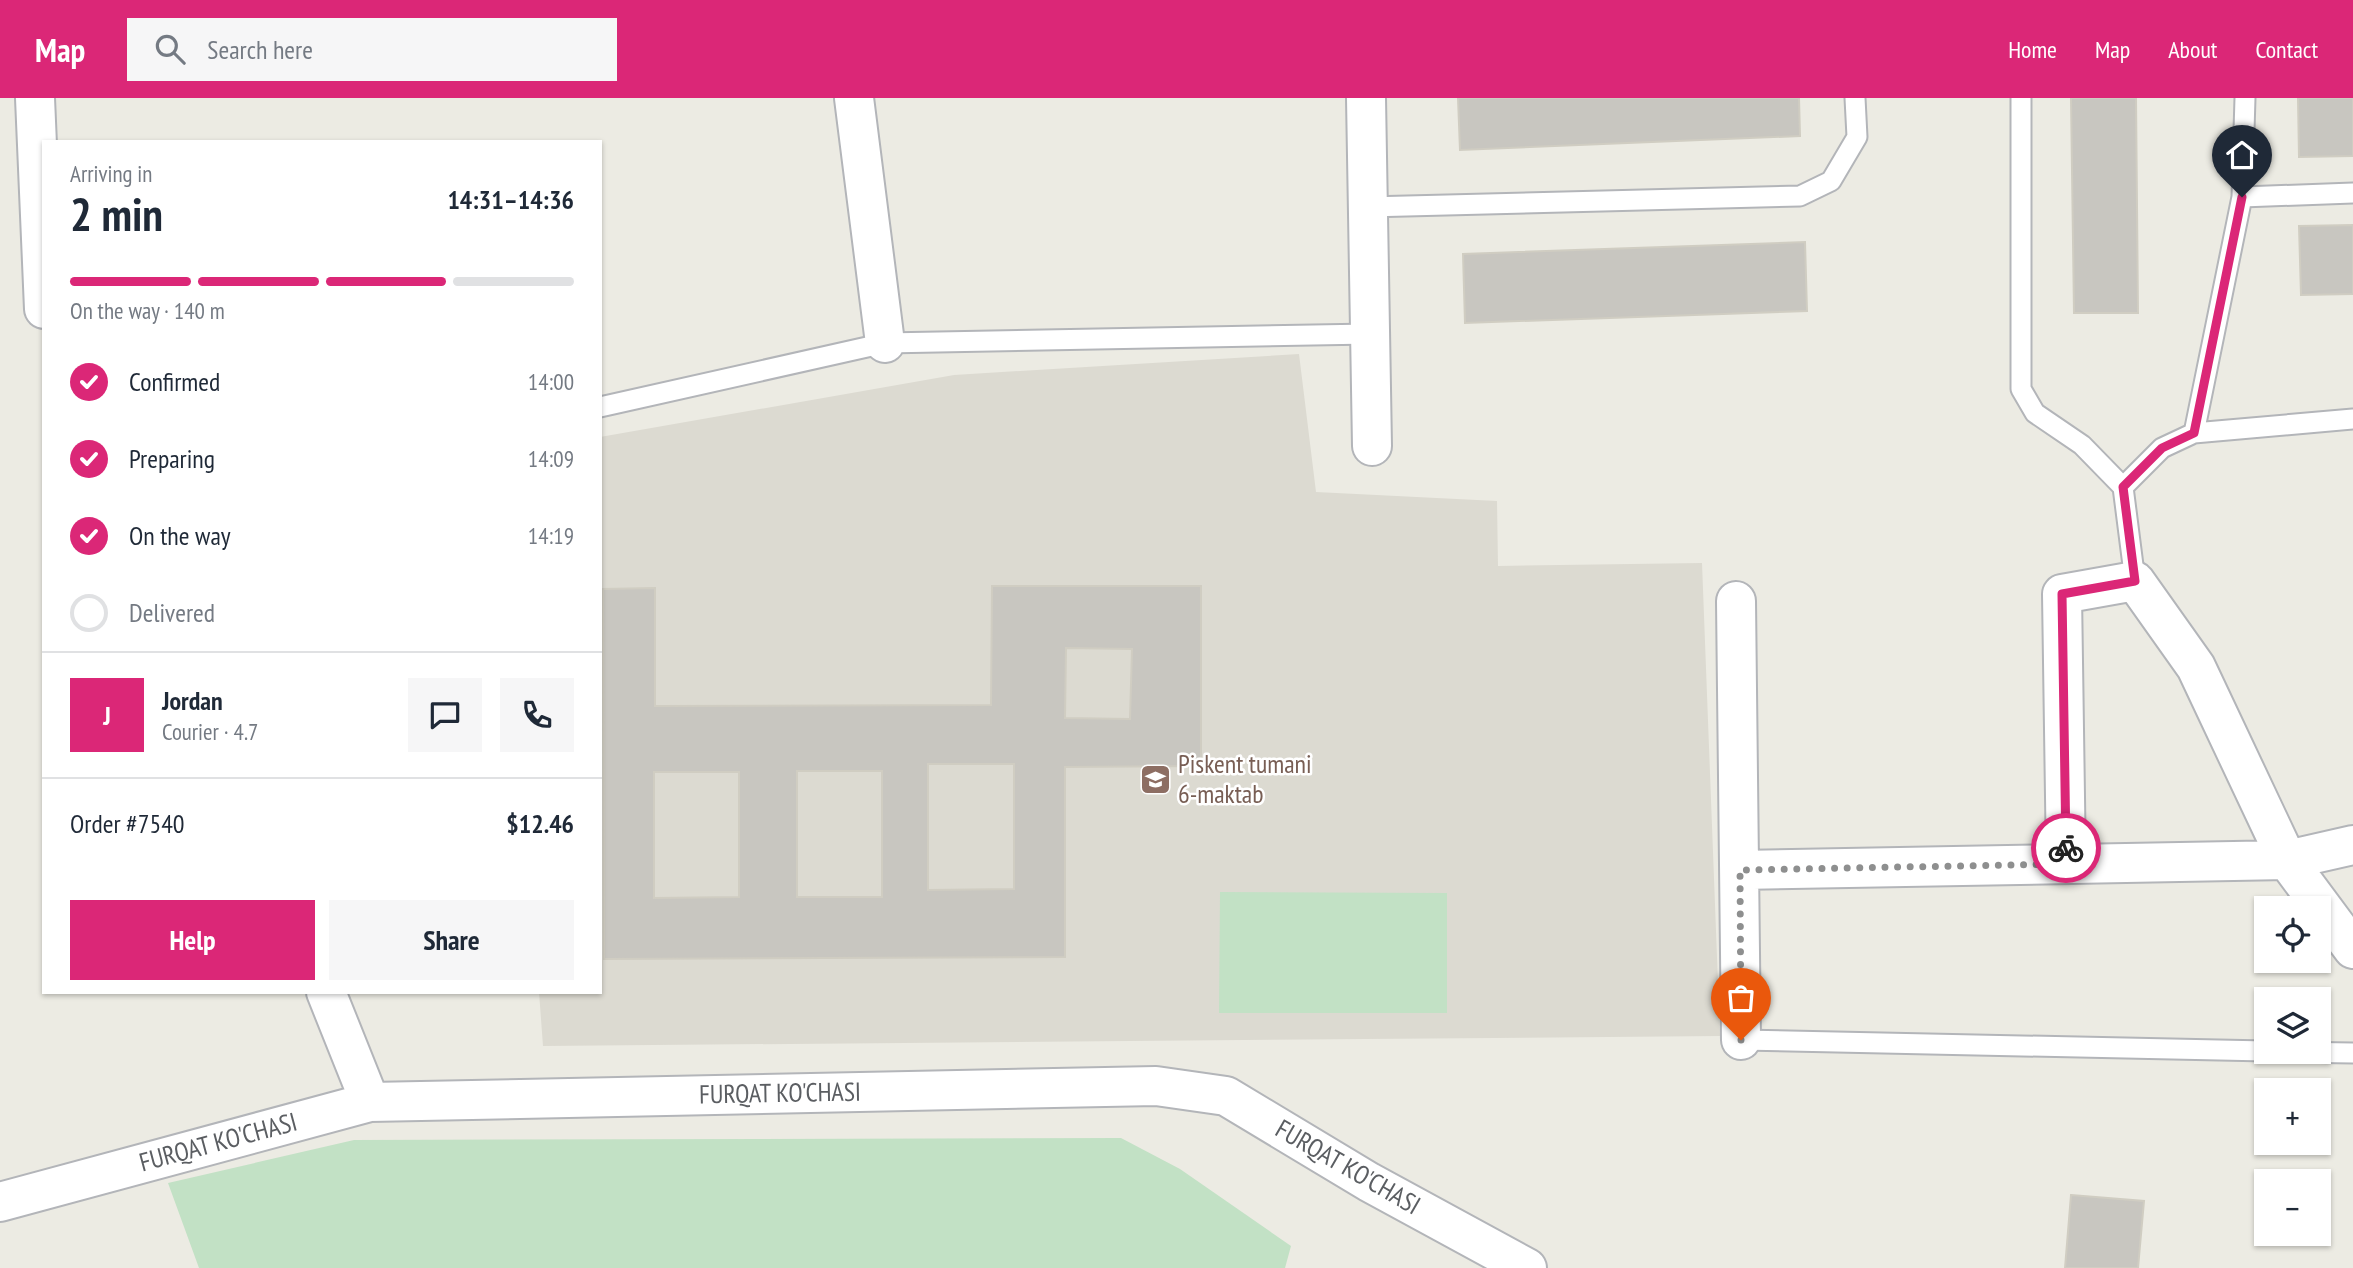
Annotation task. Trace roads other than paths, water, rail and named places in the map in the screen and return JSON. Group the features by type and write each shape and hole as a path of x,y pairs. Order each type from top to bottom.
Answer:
{"street":[{"path":"35,98 42,262"},
{"path":"854,98 886,343"},
{"path":"1366,98 1372,446"},
{"path":"2066,864 2062,594 2135,581 2196,667 2287,860 2353,949"},
{"path":"1735,601 1741,1040"},
{"path":"1740,870 2287,860 2353,845"},
{"path":"327,994 370,1102"},
{"name":"FURQAT KO'CHASI","path":"0,1202 370,1102 1142,1086 1226,1096 1369,1182 1527,1268"}],"lane":[{"path":"1367,207 1800,196 1831,181 1857,137 1855,98"},
{"path":"2021,98 2021,389 2035,413 2082,445 2123,487 2135,581"},
{"path":"2194,433 2242,197 2245,98"},
{"path":"2242,197 2353,193"},
{"path":"602,407 886,343 1370,334"},
{"path":"2123,487 2162,448 2194,433 2353,419"},
{"path":"1741,1040 2254,1051"},
{"path":"2331,1053 2353,1053"}],"place":[{"name":"Piskent tumani 6-maktab","path":"1155,779"}]}
